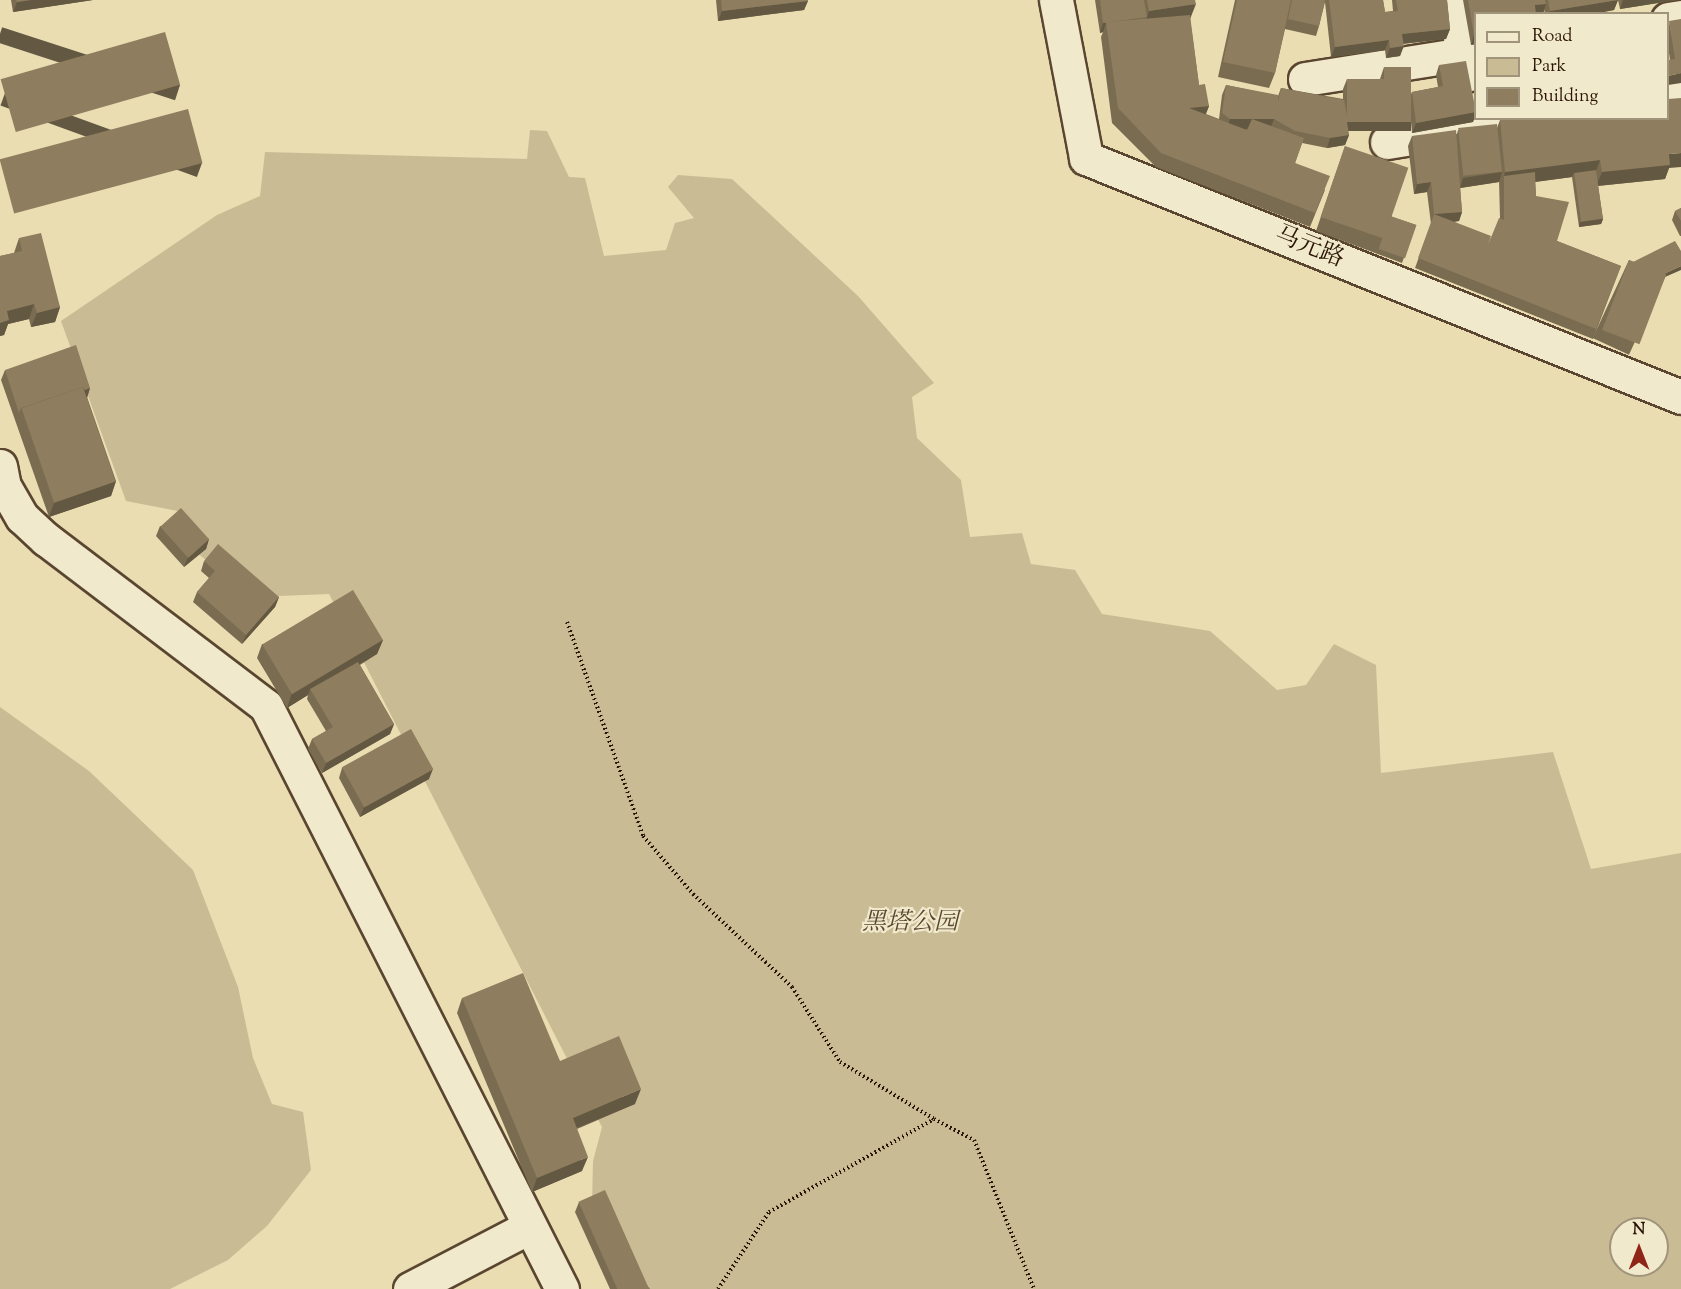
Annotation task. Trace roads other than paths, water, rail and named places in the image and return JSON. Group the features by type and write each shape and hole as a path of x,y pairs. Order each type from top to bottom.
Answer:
{"street":[{"name":"马元路","path":"1056,0 1086,158 1681,397"},
{"path":"1453,0 1469,53 1474,106"},
{"path":"1305,79 1469,53"},
{"path":"1475,120 1476,127"},
{"path":"1387,142 1520,120"},
{"path":"0,466 4,486 22,517 46,539 266,706 562,1289"},
{"path":"410,1289 529,1227"}],"park label":[{"name":"黑塔公园","path":"910,924"}]}
